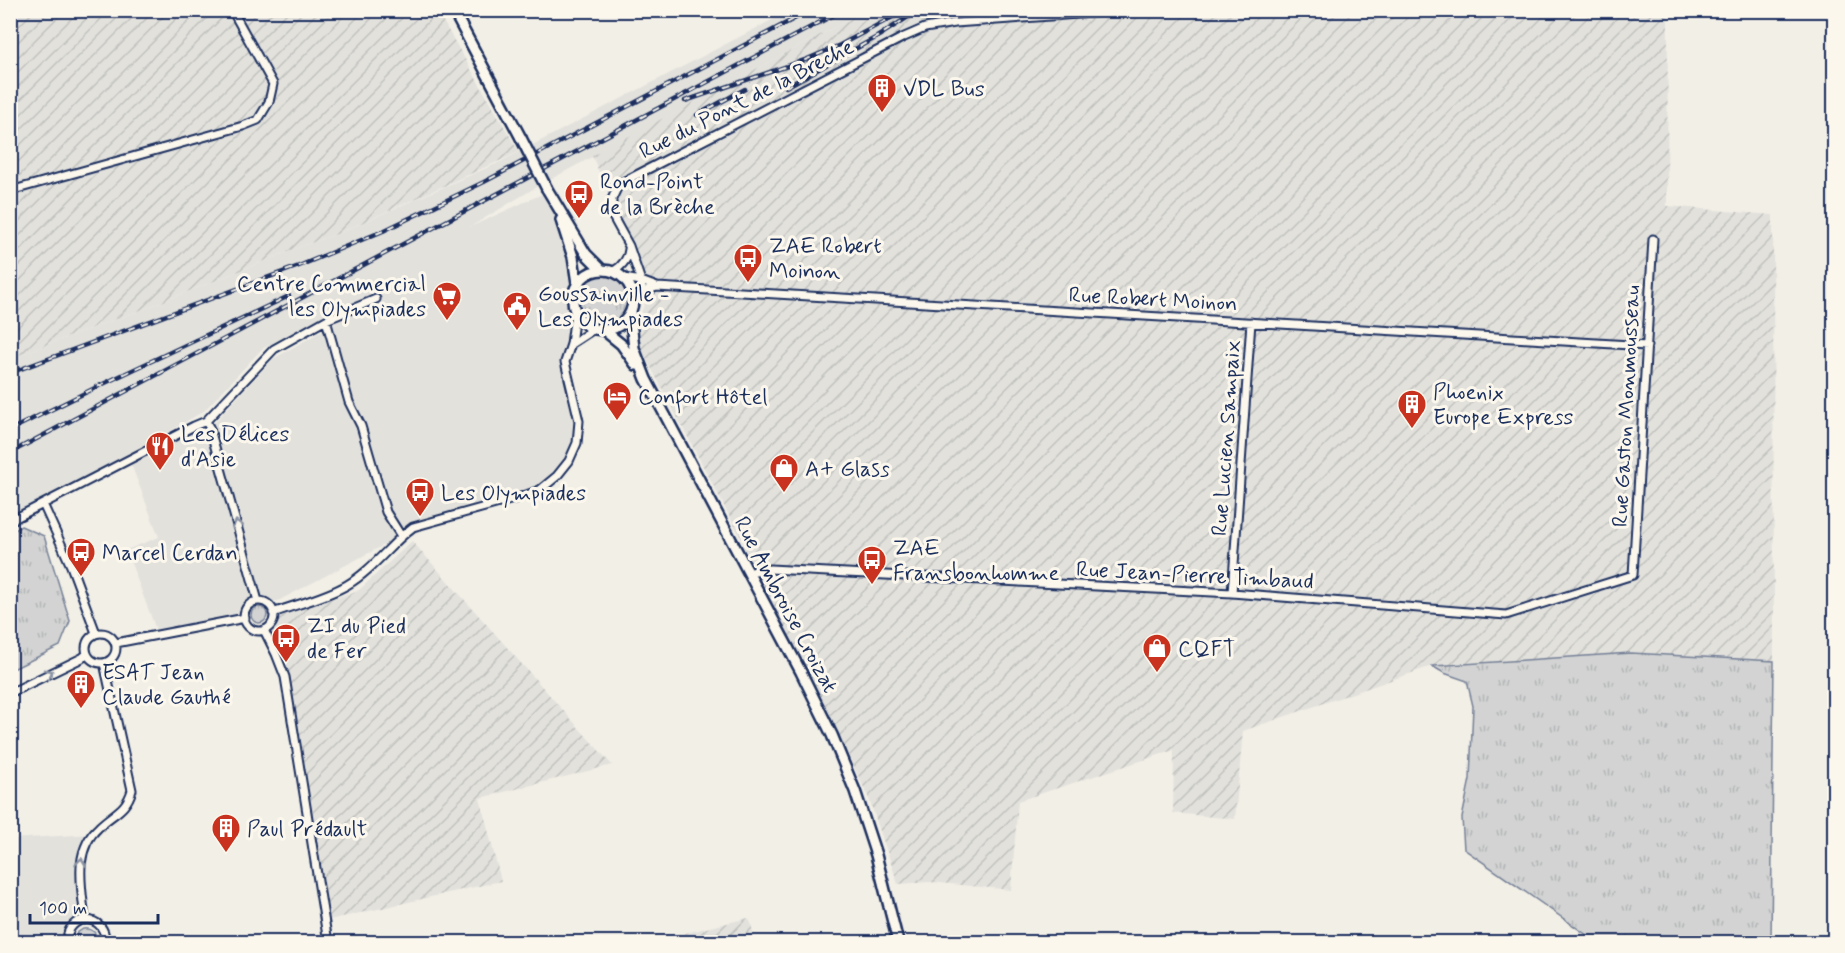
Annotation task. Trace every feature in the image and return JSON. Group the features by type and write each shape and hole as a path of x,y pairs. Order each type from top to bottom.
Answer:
{"main road":[{"path":"453,10 555,203 586,254 601,269"},
{"path":"555,203 570,244 577,283"},
{"path":"600,330 622,324 630,313 634,300 630,286 624,278 614,271 601,269 588,273 577,283 572,297 575,313 581,321 621,344 646,380"},
{"path":"630,313 634,348 646,380"},
{"name":"Rue Ambroise Croizat","path":"646,380 832,735 855,791 876,855 898,942"}],"street":[{"path":"10,191 258,120 269,102 273,84 232,10"},
{"name":"Rue du Pont de la Breche","path":"642,292 641,281 629,246 612,215 612,199 619,184 925,28 955,23 1134,10"},
{"name":"Rue Gaston Monmousseau","path":"1633,575 1653,239"},
{"path":"614,271 623,264 629,246"},
{"name":"Rue Robert Moinon","path":"624,278 657,287 1647,346"},
{"name":"Rue Robert Moinon","path":"634,300 642,292 657,287"},
{"path":"10,521 206,421 274,350 326,320 376,299"},
{"path":"273,613 348,585 413,527 521,497 540,490 557,476 569,461 577,443 579,422 565,362 575,313"},
{"path":"326,320 348,402 361,426 386,513 401,536"},
{"name":"Rue Lucien Sampaix","path":"1232,593 1251,322"},
{"path":"570,344 600,330"},
{"path":"206,421 258,601"},
{"path":"43,504 71,566 96,633"},
{"name":"Rue Jean-Pierre Timbaud","path":"749,573 770,569 1232,593 1506,615 1633,575"},
{"path":"258,601 267,605 273,613 275,618 273,623 259,631 249,627 245,618 246,609 253,602 258,601"},
{"path":"116,643 245,618"},
{"path":"264,630 285,677 328,942"},
{"path":"96,633 110,635 116,643 112,658 104,663 94,661 87,654 88,639 96,633"},
{"path":"10,693 87,654"},
{"path":"85,920 79,866 83,850 98,827 125,806 132,789 104,663"},
{"path":"67,942 67,935 73,924 85,920 101,927 105,942"}],"shaded area":[{"path":"11,11 437,11 519,152 337,234 11,358"},
{"path":"789,11 865,11 538,186 470,227 549,191 555,203 577,283 573,303 575,313 565,362 579,421 569,461 540,490 413,527 401,536 278,601 253,602 246,609 245,618 158,635 126,550 159,537 131,464 215,422 273,359 339,321 335,309 262,349 204,411 11,516 11,358 337,234 500,162"},
{"path":"865,11 1668,11 1667,206 1773,215 1774,661 1631,653 1432,666 1243,731 1235,819 1173,813 1174,750 1018,801 1011,890 930,882 898,884 869,799 849,756 753,569 740,536 639,345 642,310 645,303 645,277 592,156"},
{"path":"412,541 612,765 480,798 501,881 325,921 285,677 264,630 271,626 275,618 359,590"},
{"path":"92,834 83,850 85,920 73,924 67,942 11,942 11,839"},
{"path":"748,918 755,942 648,942"}],"green space":[{"path":"604,273 614,275 622,281 628,289 630,299 628,309 622,317 614,323 604,325 594,323 586,317 580,309 578,299 580,289 586,281 594,275"},
{"path":"21,526 44,536 70,621 60,646 11,670 11,533"},
{"path":"259,607 267,615 259,623 251,615"},
{"path":"1631,653 1774,661 1771,942 1597,942 1464,849 1462,818 1470,779 1473,706 1467,681 1432,666"},
{"path":"83,929 94,932 97,942 75,942 77,933"}],"railway":[{"path":"10,373 299,266 383,231 484,182 811,10"},
{"path":"10,453 843,10"},
{"path":"685,101 805,60 840,45 906,10"},
{"path":"786,87 877,37 919,10"},
{"path":"697,115 745,89"},
{"path":"10,430 289,296"}],"place":[{"name":"VDL Bus","path":"882,114"},
{"name":"Rond-Point de la Brèche","path":"579,220"},
{"name":"ZAE Robert Moinon","path":"748,284"},
{"name":"Centre Commercial les Olympiades","path":"447,322"},
{"name":"Goussainville - Les Olympiades","path":"517,332"},
{"name":"Confort Hôtel","path":"617,422"},
{"name":"Phoenix Europe Express","path":"1412,430"},
{"name":"Les Délices d'Asie","path":"160,472"},
{"name":"A+ Glass","path":"784,494"},
{"name":"Les Olympiades","path":"420,518"},
{"name":"Marcel Cerdan","path":"81,578"},
{"name":"ZAE Fransbonhomme","path":"872,586"},
{"name":"ZI du Pied de Fer","path":"286,664"},
{"name":"CQFT","path":"1157,674"},
{"name":"ESAT Jean Claude Gauthé","path":"81,710"},
{"name":"Paul Prédault","path":"226,854"}]}
